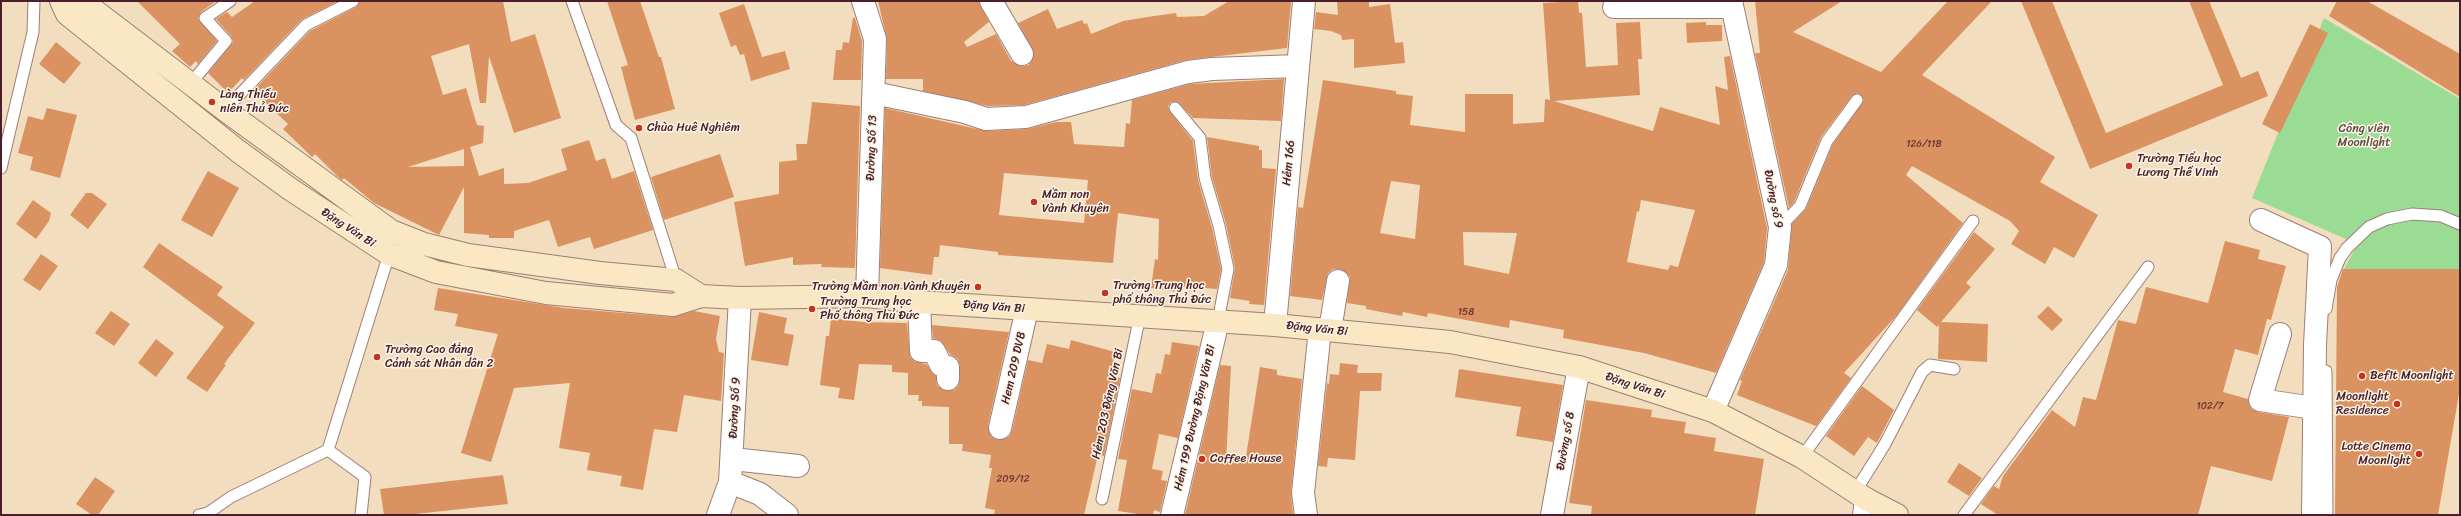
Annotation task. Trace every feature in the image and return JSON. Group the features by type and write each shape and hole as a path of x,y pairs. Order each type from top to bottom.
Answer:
{"main road":[{"name":"Đặng Văn Bi","path":"61,1 67,14 238,151 335,220 389,254 436,272 546,293 673,305 701,296 740,298 867,296 919,302 1140,315 1275,325 1450,342 1579,367 1713,411 1802,458 1862,502 1897,515"},
{"name":"Đặng Văn Bi","path":"82,1 225,110 391,231 424,244 468,255 600,274 676,280 701,296"}],"street":[{"name":"Đường Số 13","path":"863,1 875,38 867,296"},
{"path":"990,1 1022,54"},
{"name":"Hẻm 166","path":"1275,325 1304,1"},
{"path":"1614,8 1732,4"},
{"name":"Đường số 9","path":"1713,411 1776,265 1780,227 1732,4"},
{"path":"874,93 965,112 986,119 1026,117 1188,72 1212,69 1298,66"},
{"path":"2261,220 2320,247 2314,408 2313,515"},
{"path":"1306,515 1303,493 1325,330 1338,281"},
{"name":"Đường Số 9","path":"718,515 730,482 740,298"},
{"path":"919,302 921,351 934,351 940,365 948,367 948,379"},
{"name":"Hem 209 DVB","path":"1000,428 1027,309"},
{"name":"Hẻm 199 Đường Đặng Văn Bi","path":"1172,515 1218,321"},
{"path":"2280,334 2260,400 2314,408"},
{"name":"Đường số 8","path":"1552,515 1579,367"},
{"path":"732,459 798,466"},
{"path":"730,482 760,494 787,515"}],"lane":[{"path":"1,168 33,32 34,1"},
{"path":"191,83 226,41 205,18 230,1"},
{"path":"225,110 306,26 353,1"},
{"path":"572,1 616,125 631,138 676,280"},
{"path":"1780,227 1800,206 1827,141 1857,100"},
{"path":"1175,108 1200,138 1205,178 1219,226 1228,269 1218,321"},
{"path":"2327,515 2326,312 2331,280 2340,258 2347,248 2365,230 2388,219 2422,214 2441,216 2460,224"},
{"path":"1802,458 1973,220"},
{"path":"199,515 208,513 230,497 328,450 389,254"},
{"path":"1964,515 2148,267"},
{"name":"Hẻm 203 Đặng Văn Bi","path":"1102,499 1140,315"},
{"path":"1862,502 1885,444 1922,372 1930,365 1954,369"},
{"path":"328,450 365,477 360,515"}],"green space":[{"name":"Công viên Moonlight","path":"2324,18 2460,99 2460,219 2431,209 2409,209 2379,216 2350,238 2346,239 2252,198"},
{"path":"2413,218 2436,219 2460,229 2460,269 2344,269 2356,247 2364,237 2379,227 2394,221"}],"building":[{"path":"137,1 216,1 201,12 198,19 217,41 198,64 196,61 190,67 172,51 180,44"},
{"path":"255,1 338,1 301,20 244,80 242,78 228,93 208,73 233,42 231,36 216,19 227,12 232,17"},
{"path":"360,1 503,1 511,42 535,34 561,118 514,133 489,56 486,103 480,103 469,44 431,56 443,95 466,88 477,125 484,126 483,143 470,147 479,176 504,168 504,184 528,183 567,170 561,149 589,140 596,161 605,158 612,179 634,171 653,230 594,249 590,237 558,247 549,220 514,231 514,238 489,238 489,235 464,233 464,187 439,235 374,203 344,178 342,180 315,154 312,157 283,129 288,124 253,91 310,31 356,7","holes":["464,149 464,166 408,167"]},
{"path":"607,1 640,1 659,57 661,57 675,109 635,120 621,67 628,65"},
{"path":"878,1 979,1 989,22 964,42 967,47 996,34 1011,61 1022,66 1029,65 1034,54 1018,23 1048,9 1057,29 1082,20 1084,24 1087,23 1091,34 1123,21 1154,16 1176,13 1177,17 1204,16 1229,1 1291,1 1287,48 1186,60 1024,105 988,106 923,91 923,79 886,79 887,39"},
{"path":"1337,1 1369,1 1369,7 1390,4 1395,43 1403,42 1405,63 1354,68 1354,39 1342,40 1341,35 1331,31 1314,29 1316,12 1338,15"},
{"path":"1578,1 1579,13 1582,13 1586,67 1618,65 1616,23 1640,22 1642,59 1638,59 1640,95 1554,101 1653,131 1660,107 1720,125 1715,86 1728,90 1724,57 1730,56 1767,228 1764,262 1716,373 1644,353 1563,338 1564,330 1510,320 1509,328 1428,313 1427,317 1403,312 1402,316 1366,309 1366,306 1347,303 1350,277 1340,269 1333,269 1328,273 1322,300 1290,296 1298,207 1303,208 1323,80 1396,91 1396,94 1413,96 1410,125 1465,132 1465,94 1513,94 1513,124 1544,122 1545,99 1550,100 1543,3","holes":["1391,181 1420,185 1415,239 1380,233","1641,200 1695,210 1678,267 1670,265 1668,270 1627,262 1637,211 1639,212","1463,232 1517,233 1509,274 1464,265"]},
{"path":"1755,1 1842,1 1793,32 1881,72 1948,1 1992,1 1922,75 2055,157 2040,182 2098,215 2074,258 2054,247 2045,264 2011,244 2019,231 2010,221 1912,166 1906,175 1963,223 1897,315 1844,373 1851,378 1816,426 1737,395 1742,381 1740,380 1788,270 1792,224 1806,209 1833,144 1864,100 1858,93 1852,96 1821,137 1794,202 1789,208 1755,53 1760,53"},
{"path":"2021,1 2052,1 2106,133 2223,85 2189,1 2209,1 2241,78 2258,71 2268,96 2090,169"},
{"path":"2337,1 2367,1 2460,54 2460,97 2329,16"},
{"path":"744,4 762,57 785,51 790,69 751,81 744,54 740,55 736,45 731,47 719,13"},
{"path":"853,18 855,18 862,41 861,80 833,80 836,50 842,50 843,42 849,43"},
{"path":"1706,22 1706,25 1722,25 1722,41 1687,43 1686,23"},
{"path":"2310,24 2328,33 2280,133 2262,124"},
{"path":"56,42 81,63 64,84 39,64"},
{"path":"1284,79 1281,121 1193,118 1178,102 1171,102 1168,106 1170,112 1193,141 1198,180 1212,228 1221,269 1217,289 1179,286 1178,292 1151,288 1155,259 1158,260 1159,219 1118,213 1113,263 998,255 998,252 940,245 939,257 934,257 932,275 880,268 885,108 986,131 1027,129 1056,122 1071,122 1074,144 1124,147 1126,123 1130,124 1132,100 1190,84","holes":["1004,173 1088,180 1084,223 999,215"]},
{"path":"812,102 860,106 855,268 821,267 822,264 793,265 793,257 745,266 734,202 779,194 779,162 797,160 796,144 807,144"},
{"path":"47,108 77,115 60,178 30,170 33,157 18,153 28,116 43,120"},
{"path":"1207,137 1259,146 1259,150 1262,150 1262,168 1276,169 1264,305 1249,304 1250,301 1230,298 1235,268 1226,224 1212,177"},
{"path":"720,154 734,197 664,220 651,177"},
{"path":"208,171 239,188 212,237 181,220"},
{"path":"86,193 92,193 107,204 88,229 70,215"},
{"path":"33,200 51,213 49,221 36,239 16,224"},
{"path":"1974,232 1995,249 1966,283 1971,287 1941,322 1988,324 1987,362 1938,359 1939,325 1937,327 1917,310"},
{"path":"2225,241 2260,250 2258,259 2286,266 2271,320 2267,319 2258,355 2235,349 2223,392 2248,399 2251,409 2258,412 2289,417 2272,481 2211,466 2198,515 1998,515 1981,504 1994,486 1999,489 2003,476 2052,410 2075,427 2083,397 2096,400 2118,320 2136,324 2146,287 2208,303"},
{"path":"159,243 223,287 217,295 255,323 224,364 226,365 207,392 186,378 224,327 143,267"},
{"path":"41,254 58,266 40,291 23,280"},
{"name":"Moonlight Residence","path":"2343,269 2460,269 2460,388 2438,515 2335,515 2337,287"},
{"path":"438,288 564,308 672,317 694,311 720,316 716,339 719,352 724,353 721,401 684,395 677,432 654,429 643,490 620,486 622,476 587,470 590,453 559,448 570,383 514,388 491,462 461,453 498,334 455,326 458,314 434,310"},
{"path":"2048,306 2063,320 2052,331 2037,317"},
{"path":"111,311 130,324 114,346 95,333"},
{"path":"759,312 787,318 784,333 794,335 788,366 751,360"},
{"path":"831,318 862,322 907,323 910,357 915,362 926,364 936,376 937,386 948,391 954,390 959,385 960,367 958,359 950,354 941,341 933,338 932,325 1009,332 988,425 991,437 998,440 1009,437 1012,431 1028,360 1042,363 1047,344 1069,349 1071,340 1115,352 1110,376 1120,378 1104,456 1098,455 1084,515 994,515 995,510 985,508 992,468 989,468 991,455 962,451 963,444 949,444 949,407 922,406 922,401 918,401 919,395 908,395 908,373 892,372 892,365 859,364 854,400 838,398 840,388 820,385 826,336 829,336"},
{"path":"156,339 174,353 156,377 138,363"},
{"path":"1172,342 1199,346 1178,438 1159,434 1152,469 1163,471 1161,480 1167,481 1160,512 1154,510 1153,515 1144,515 1118,511 1127,460 1118,459 1132,389 1152,393 1156,373 1161,374 1165,354 1170,355"},
{"path":"1340,363 1358,365 1357,373 1382,373 1381,391 1360,391 1355,460 1328,458 1327,467 1318,466 1327,383 1329,384 1330,374 1339,375"},
{"path":"1220,365 1231,366 1226,461 1245,463 1260,367 1277,370 1277,375 1302,379 1291,492 1293,515 1185,515"},
{"path":"1459,369 1563,385 1553,442 1516,436 1521,407 1455,397"},
{"path":"1862,386 1894,410 1877,443 1868,437 1854,456 1826,436"},
{"path":"1586,400 1652,410 1651,417 1686,422 1684,433 1716,438 1714,451 1764,459 1755,515 1591,515 1592,506 1569,503"},
{"path":"1959,463 1982,478 1969,496 1947,482"},
{"path":"503,475 508,504 406,515 384,515 380,489"},
{"path":"95,477 115,491 98,515 92,515 76,504"}],"place":[{"name":"Làng Thiếu niên Thủ Đức","path":"212,102"},
{"name":"Chùa Huê Nghiêm","path":"639,128"},
{"name":"Trường Tiểu học Lương Thế Vinh","path":"2129,166"},
{"name":"Mầm non Vành Khuyên","path":"1034,202"},
{"name":"Trường Mầm non Vành Khuyên","path":"978,287"},
{"name":"Trường Trung học phổ thông Thủ Đức","path":"1105,293"},
{"name":"Trường Trung học Phổ thông Thủ Đức","path":"812,309"},
{"name":"Trường Cao đẳng Cảnh sát Nhân dân 2","path":"377,357"},
{"name":"Befit Moonlight","path":"2362,376"},
{"name":"Moonlight Residence","path":"2397,404"},
{"name":"Lotte Cinema Moonlight","path":"2419,454"},
{"name":"Coffee House","path":"1202,459"}]}
